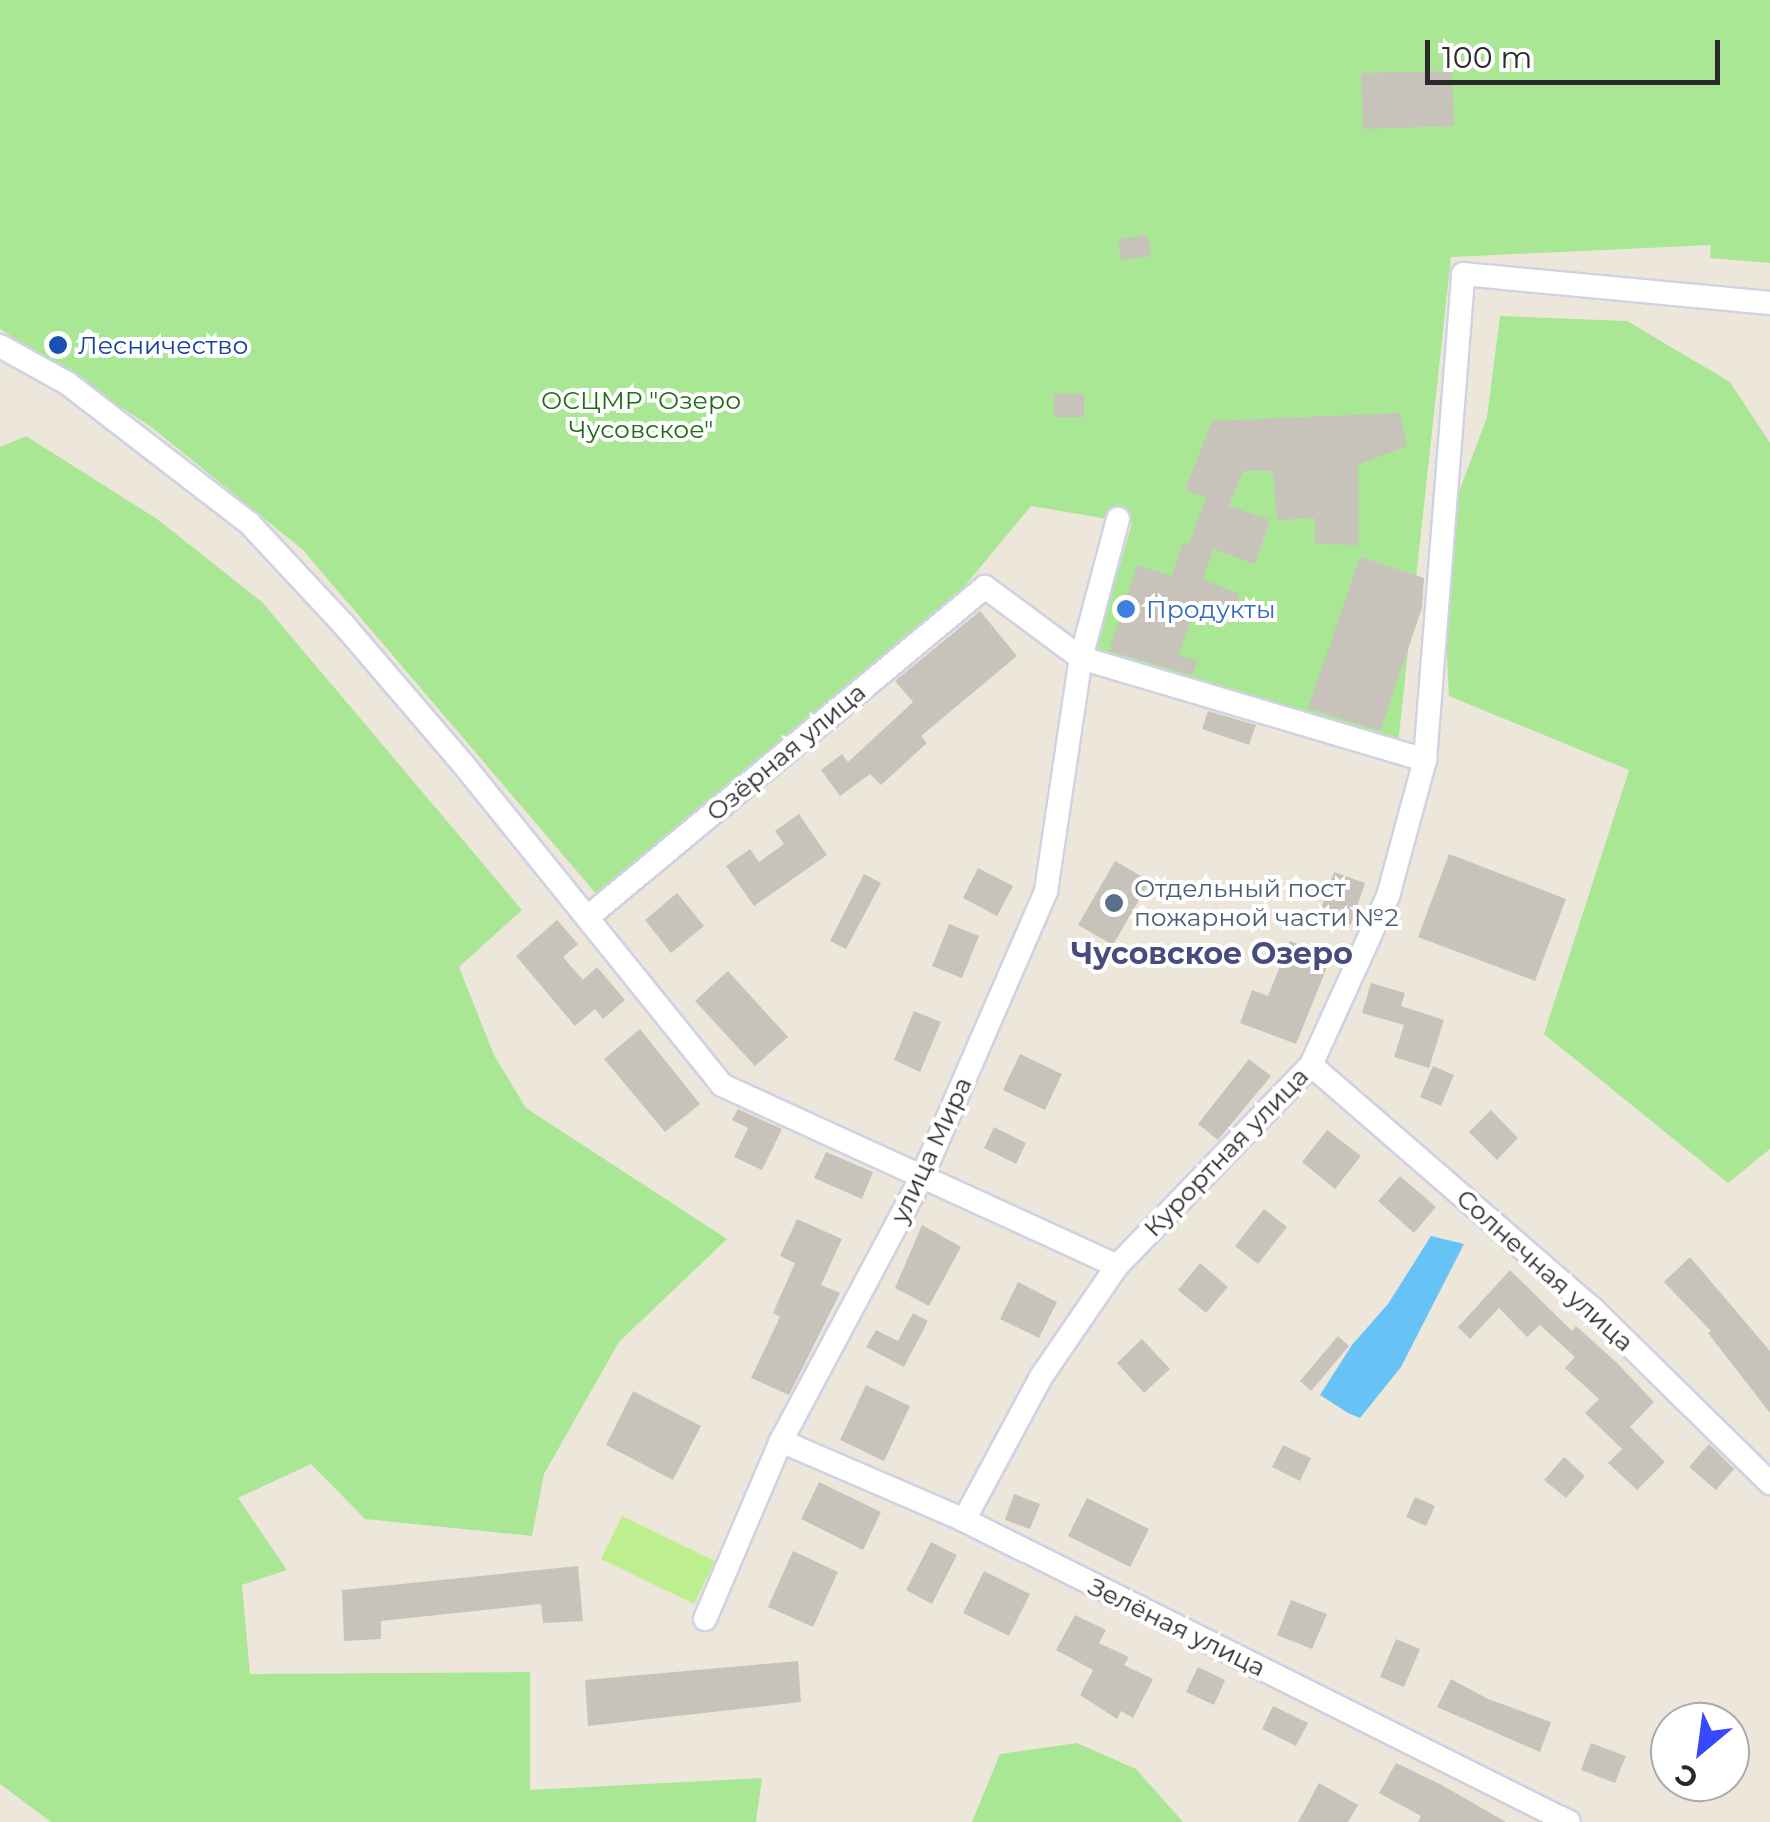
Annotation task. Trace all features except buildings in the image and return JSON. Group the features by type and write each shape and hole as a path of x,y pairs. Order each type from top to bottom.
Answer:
{"street":[{"name":"Курортная улица","path":"964,1520 1041,1376 1116,1266 1311,1065 1388,896 1425,760 1463,274 1770,303"},
{"path":"0,346 67,383 248,524 356,639 722,1085 1116,1266"},
{"name":"улица Мира","path":"706,1619 780,1441 921,1179 1046,891 1081,658 1118,519"},
{"name":"Озёрная улица","path":"588,917 984,586 1081,658"},
{"path":"1081,658 1425,760"},
{"name":"Солнечная улица","path":"1311,1065 1594,1310 1770,1483"},
{"name":"Зелёная улица","path":"780,1441 964,1520 1569,1822"}],"green space":[{"name":"ОСЦМР \"Озеро Чусовское\"","path":"0,0 1770,0 1770,263 1710,258 1711,245 1451,257 1398,744 1095,651 1132,523 1031,506 964,587 598,896 302,549 150,426 0,329"},
{"path":"1500,316 1627,321 1730,382 1770,443 1770,1149 1728,1183 1544,1034 1629,770 1449,696 1441,540 1487,417"},
{"path":"26,436 157,519 262,602 522,910 459,967 494,1055 526,1108 727,1239 619,1342 544,1474 532,1536 365,1519 311,1464 238,1498 287,1570 242,1585 250,1674 530,1672 530,1790 762,1778 756,1822 51,1822 0,1784 0,447"},
{"path":"622,1516 715,1561 694,1604 601,1559"},
{"path":"1077,1743 1136,1769 1183,1822 972,1822 1000,1754"}],"water":[{"path":"1431,1236 1464,1244 1401,1367 1360,1418 1348,1413 1320,1395 1352,1345 1388,1304"}],"place":[{"name":"Лесничество","path":"58,345"},
{"name":"Продукты","path":"1126,609"},
{"name":"Отдельный пост пожарной части №2","path":"1114,903"}],"district":[{"name":"Чусовское Озеро","path":"1212,954"}]}
